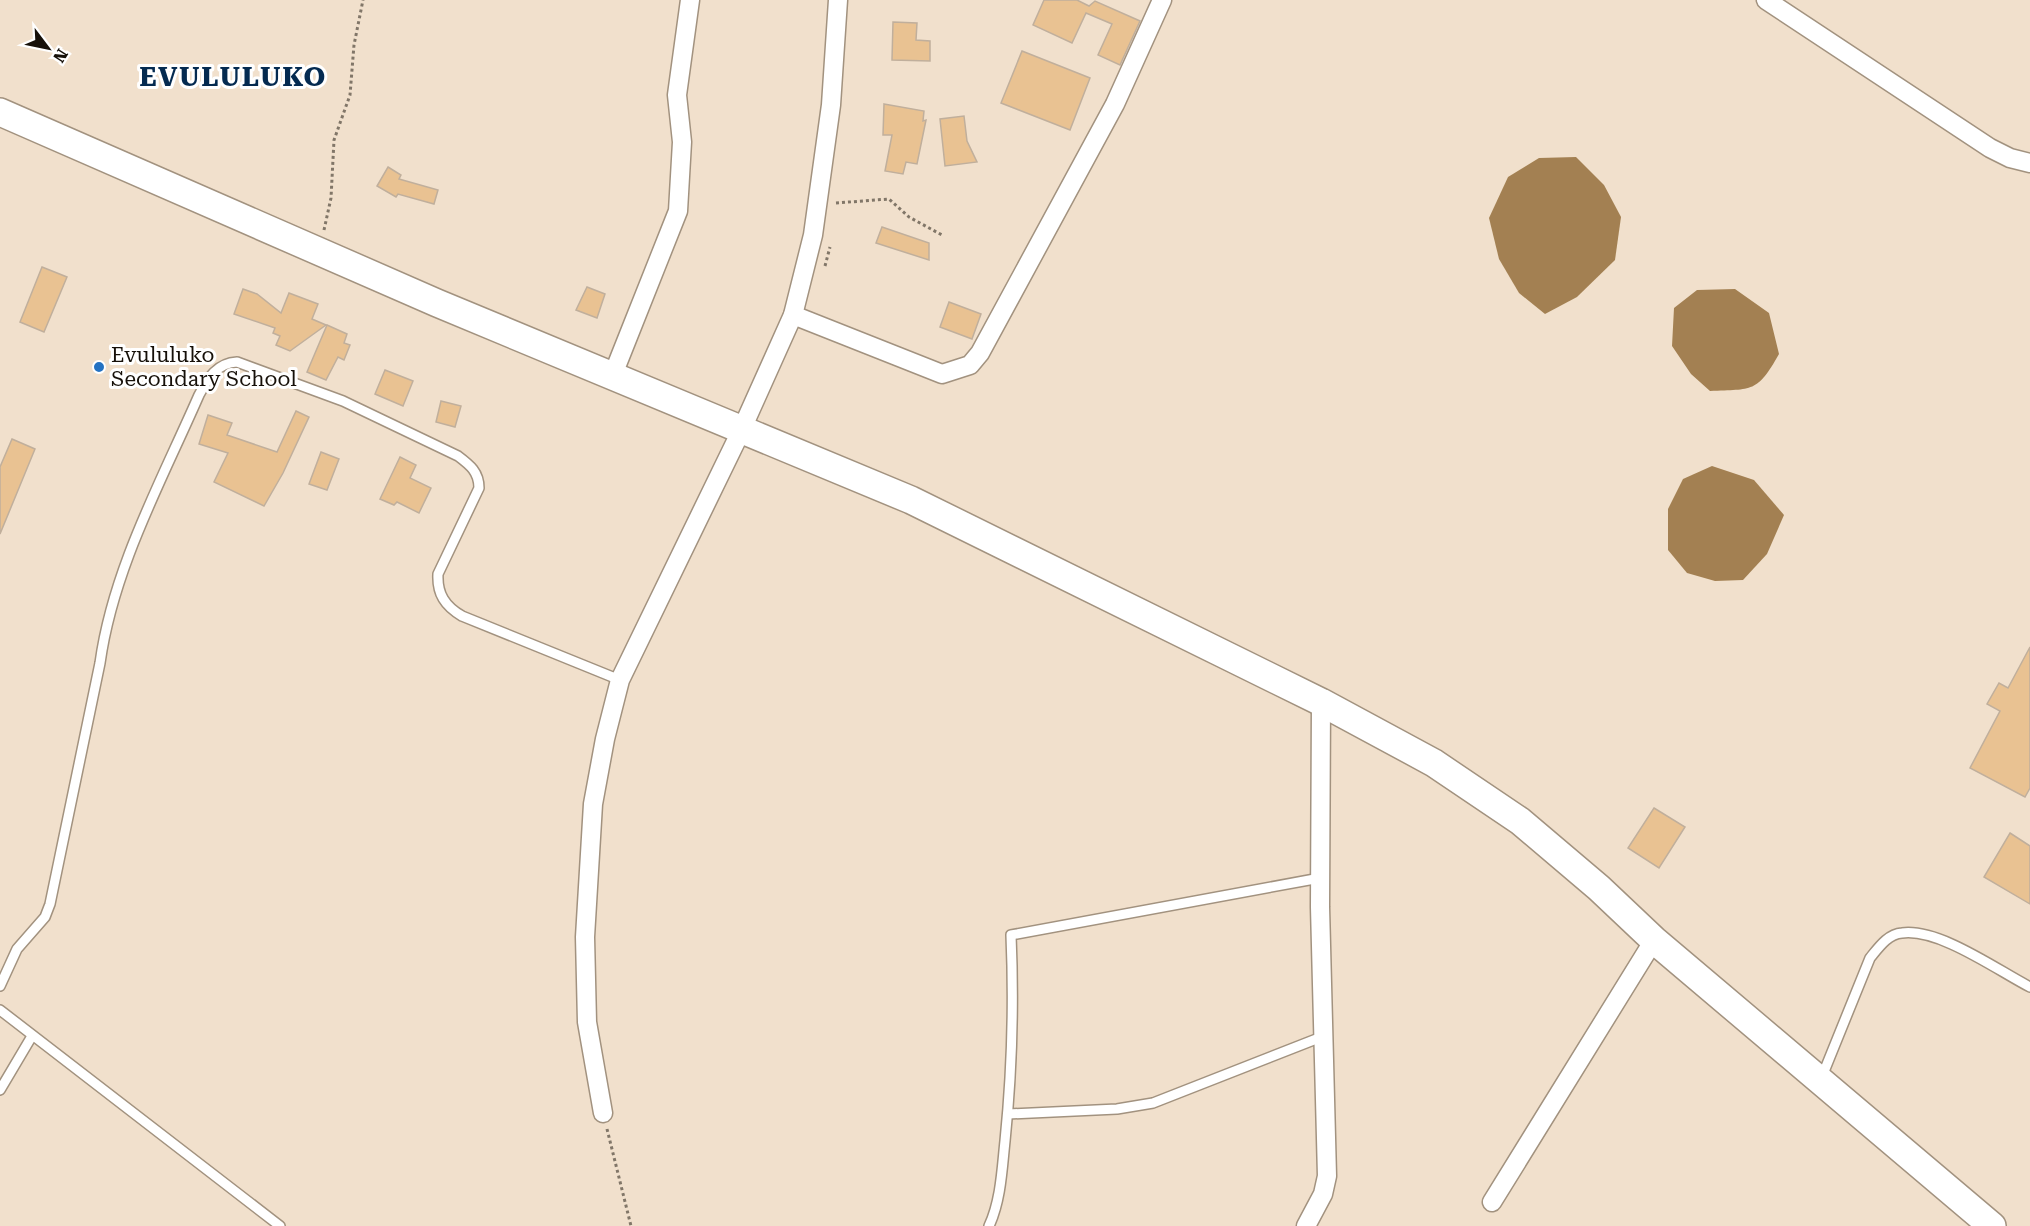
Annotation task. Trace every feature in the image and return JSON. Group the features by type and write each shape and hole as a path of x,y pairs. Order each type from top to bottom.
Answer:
{"main road":[{"path":"0,112 317,252 741,431 911,500 1321,702 1434,763 1492,801 1591,880 1654,940 1992,1226"}],"street":[{"path":"612,377 678,211 682,142 677,95 690,0"},
{"path":"603,1113 587,1022 585,937 593,804 604,739 620,681 741,431 793,315 813,235 831,105 838,0"},
{"path":"793,315 942,374 970,365 980,353 1115,104 1162,0"},
{"path":"1766,0 1990,148 2010,158 2030,163"},
{"path":"1306,1226 1323,1194 1327,1176 1320,878 1321,702"},
{"path":"1492,1202 1654,940"}],"lane":[{"path":"0,986 17,950 45,917 50,904 105,631 117,583 199,395 211,376 225,363 237,362 343,401 458,456 470,464 479,481 479,488 438,574 438,586 443,601 462,616 620,681"},
{"path":"989,1226 1001,1184 1008,1114 1014,996 1011,935 1320,878"},
{"path":"1821,1082 1870,958 1883,941 1900,933 1921,933 1942,940 2030,987"},
{"path":"0,1010 280,1226"},
{"path":"0,1090 32,1036"},
{"path":"1008,1114 1117,1109 1153,1102 1324,1036"}],"path":[{"path":"317,252 331,198 334,140 350,95 354,45 363,0"},
{"path":"830,204 889,200 909,217 942,235"},
{"path":"823,274 830,243"},
{"path":"603,1113 631,1226"}],"shaded area":[{"path":"1576,157 1604,185 1621,217 1615,260 1577,297 1545,314 1519,293 1499,259 1489,218 1508,177 1539,158"},
{"path":"1735,289 1769,313 1779,354 1765,376 1752,386 1745,389 1710,391 1691,374 1672,346 1674,308 1697,290"},
{"path":"1712,466 1754,480 1784,515 1767,554 1743,580 1715,581 1687,573 1668,550 1668,509 1683,479"}],"building":[{"path":"1044,0 1077,0 1089,6 1095,1 1140,21 1120,65 1098,55 1112,24 1086,13 1072,43 1033,25"},
{"path":"893,22 917,23 916,40 930,41 930,61 892,60"},
{"path":"1022,51 1090,78 1070,130 1001,103"},
{"path":"884,104 924,111 923,121 926,120 917,164 906,162 903,174 885,171 892,135 883,135"},
{"path":"964,116 967,141 977,162 945,166 940,119"},
{"path":"388,167 401,175 399,179 438,190 434,204 398,194 396,197 377,186"},
{"path":"882,227 929,243 929,260 876,243"},
{"path":"42,267 67,277 44,332 20,322"},
{"path":"587,287 605,294 597,318 576,310"},
{"path":"243,289 257,294 281,313 289,293 318,304 312,319 326,325 290,351 276,345 280,336 273,333 275,328 234,314"},
{"path":"949,302 981,314 972,339 940,327"},
{"path":"327,325 347,334 344,343 350,345 344,360 338,357 326,380 307,372"},
{"path":"385,370 413,381 403,406 375,394"},
{"path":"441,401 461,406 455,427 436,422"},
{"path":"296,411 309,417 283,473 264,506 214,482 228,453 199,444 208,415 232,423 227,435 277,452"},
{"path":"12,439 35,449 0,534 0,467"},
{"path":"321,452 339,459 327,490 309,484"},
{"path":"400,457 416,465 410,478 431,488 419,513 397,502 394,505 380,499"},
{"path":"2030,647 2030,788 2025,797 1970,768 2000,711 1987,704 1999,683 2008,688"},
{"path":"1654,808 1685,827 1659,868 1628,848"},
{"path":"2010,833 2030,846 2030,904 1984,877"}],"place":[{"name":"Evululuko Secondary School","path":"99,367"}],"district":[{"name":"EVULULUKO","path":"233,77"}]}
